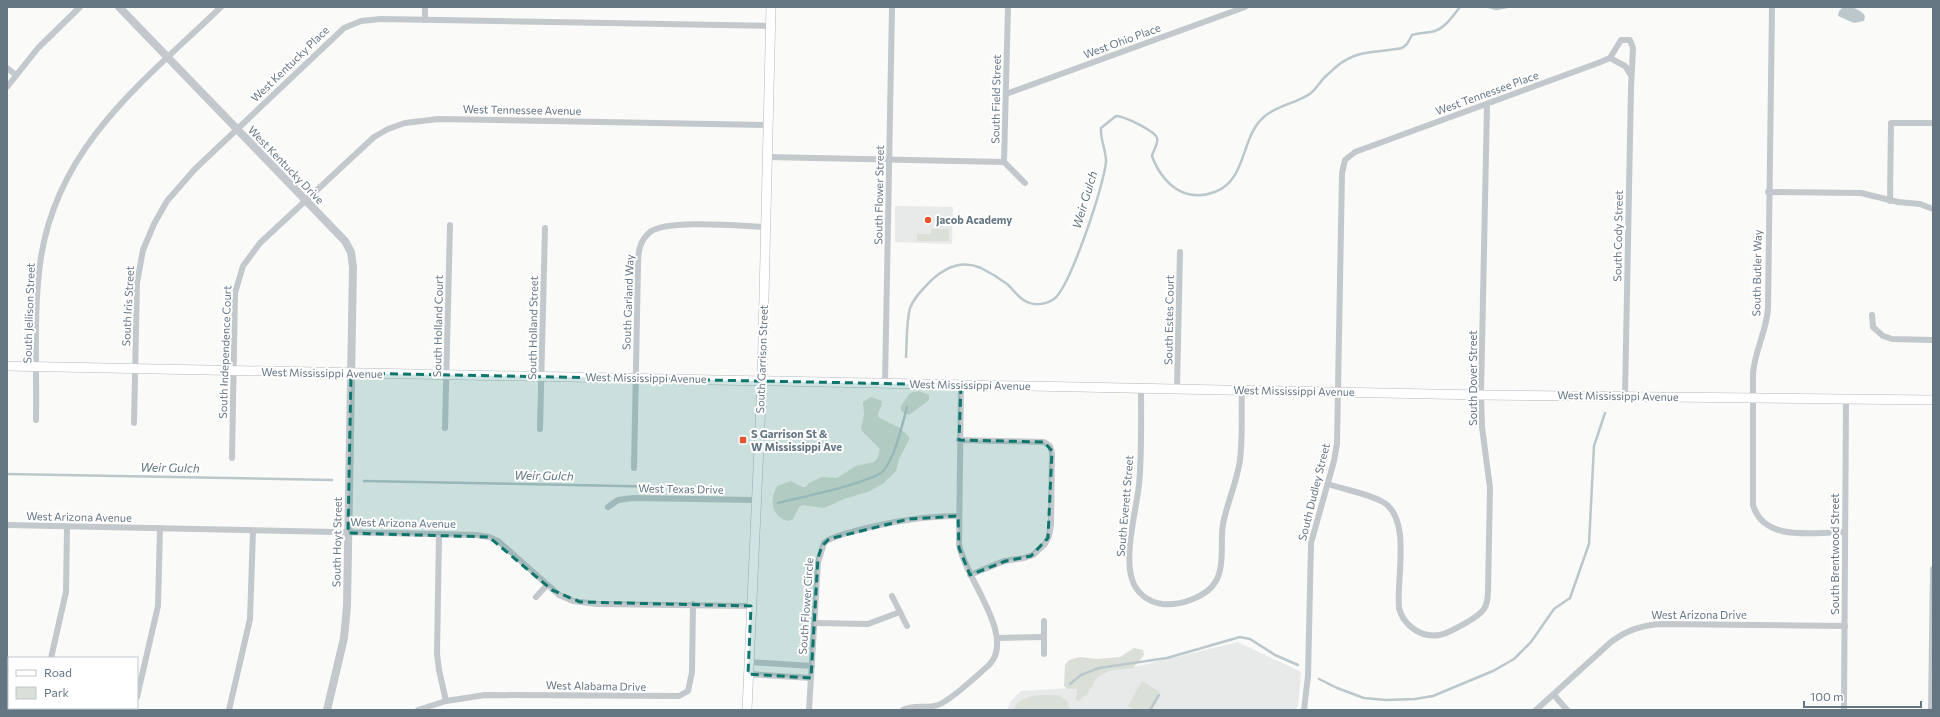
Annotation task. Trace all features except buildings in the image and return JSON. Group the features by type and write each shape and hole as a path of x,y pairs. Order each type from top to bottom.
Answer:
{"main road":[{"name":"South Garrison Street","path":"747,710 762,380 771,7"},
{"name":"West Mississippi Avenue","path":"7,366 1481,395 1933,400"}],"street":[{"path":"7,87 42,44 80,7"},
{"name":"West Kentucky Drive","path":"119,7 345,241 351,252 353,268 351,373"},
{"name":"South Jellison Street","path":"36,420 40,269 47,229 62,189 74,165 94,134 113,112 222,7"},
{"path":"425,7 425,20"},
{"name":"South Flower Street","path":"885,384 892,7"},
{"name":"South Field Street","path":"1004,162 1008,7"},
{"name":"South Butler Way","path":"1772,7 1768,192 1768,316 1754,362 1753,500 1755,512 1760,520 1768,526 1782,532 1845,532"},
{"name":"West Ohio Place","path":"1006,94 1241,8"},
{"name":"West Kentucky Place","path":"236,129 344,28 353,23 370,20 425,20 771,26"},
{"name":"South Cody Street","path":"1610,58 1621,40 1630,40 1633,48 1625,396"},
{"path":"1610,58 1625,66 1632,77"},
{"name":"West Tennessee Place","path":"1345,160 1354,152 1487,105 1610,58"},
{"path":"7,68 16,75"},
{"name":"South Dover Street","path":"1328,484 1375,498 1393,510 1398,519 1400,530 1399,602 1401,615 1409,625 1422,633 1434,636 1450,632 1481,613 1488,598 1490,488 1482,427 1481,395 1487,105"},
{"name":"West Tennessee Avenue","path":"305,200 374,137 394,126 419,120 462,119 768,125"},
{"path":"1890,200 1891,123 1933,123"},
{"name":"South Iris Street","path":"134,423 137,283 140,261 148,237 160,213 176,190 236,129"},
{"path":"767,157 1004,162 1025,183"},
{"name":"South Dudley Street","path":"1304,710 1308,676 1311,543 1328,484 1337,444 1342,173 1345,160"},
{"path":"1768,192 1861,193 1890,200 1920,204 1933,209"},
{"name":"South Independence Court","path":"232,458 235,293 240,272 253,250 305,200"},
{"name":"South Holland Court","path":"445,428 450,225"},
{"name":"South Garland Way","path":"634,468 638,260 640,247 645,238 653,230 669,225 765,227"},
{"name":"South Holland Street","path":"540,429 545,228"},
{"name":"South Estes Court","path":"1177,389 1180,252"},
{"path":"1872,315 1873,327 1883,336 1892,339 1933,340"},
{"name":"South Hoyt Street","path":"327,710 346,623 351,373"},
{"path":"904,710 912,707 936,706 948,699 991,662 997,650 998,638 993,624 970,575 960,548 958,516 961,385"},
{"name":"South Everett Street","path":"1141,388 1139,479 1131,535 1131,576 1135,587 1141,594 1150,601 1166,604 1200,596 1209,589 1218,577 1220,569 1223,525 1240,460 1242,390"},
{"name":"South Brentwood Street","path":"1844,710 1846,399"},
{"path":"959,440 1044,442 1050,446 1052,453 1051,525 1049,536 1045,544 1031,556 1004,561 970,575"},
{"name":"West Texas Drive","path":"608,507 618,500 633,498 756,500"},
{"name":"South Flower Circle","path":"809,710 818,558 826,541 838,536 895,522 930,516 958,516"},
{"name":"West Arizona Avenue","path":"7,525 348,533 476,534 494,539 547,585 567,599 580,602 751,606"},
{"path":"51,657 66,592 67,527"},
{"path":"138,693 157,614 160,528"},
{"path":"229,710 250,619 253,531"},
{"path":"439,534 437,654 438,670 446,701"},
{"path":"1931,710 1933,569"},
{"path":"536,597 547,585"},
{"path":"892,596 907,626"},
{"name":"West Alabama Drive","path":"418,710 446,701 493,694 679,696 688,691 692,675 693,604"},
{"path":"815,623 863,625 900,612"},
{"path":"1044,621 1044,654"},
{"name":"West Arizona Drive","path":"1536,710 1617,638 1630,630 1644,625 1845,626"},
{"path":"998,638 1044,637"},
{"name":"South Flower Circle","path":"749,662 812,666"},
{"path":"748,674 811,678"},
{"path":"1554,695 1567,710"}],"highlighted area":[{"path":"351,373 961,385 959,440 1044,442 1052,451 1048,538 1031,556 1006,561 970,575 959,548 958,516 909,519 829,539 822,546 818,558 811,678 748,674 751,606 580,602 552,590 489,537 348,533"}],"shaded area":[{"path":"1843,7 1860,11 1865,16 1864,21 1854,23 1838,16 1839,11"},
{"path":"895,206 953,207 952,244 895,242"},
{"path":"1238,642 1301,672 1298,705 1296,710 1007,710 1011,701 1021,691 1073,688 1112,669 1139,666"}],"green space":[{"path":"931,229 949,229 949,241 917,241 917,234 931,234"},
{"path":"919,391 929,395 929,400 909,415 901,411 901,406 910,393"},
{"path":"871,397 882,401 878,417 900,428 909,437 909,440 899,459 896,471 884,483 870,491 844,499 824,508 803,505 799,507 793,519 790,521 784,520 777,515 773,508 773,499 777,486 791,481 802,487 806,487 809,483 822,477 837,478 856,466 874,462 877,459 880,449 862,431 861,428 864,415 863,402"},
{"path":"1134,648 1143,650 1144,655 1133,668 1112,670 1099,676 1088,693 1079,701 1076,700 1077,689 1067,689 1064,686 1065,665 1069,660 1080,657 1097,659 1120,657"},
{"path":"1142,681 1160,692 1149,710 1134,710 1128,706"},
{"path":"1039,695 1058,695 1067,701 1070,710 1014,710 1021,700"}],"waterway":[{"name":"Weir Gulch","path":"906,357 908,320 911,305 918,295 936,276 957,265 973,265 981,268 1010,286 1021,299 1030,303 1041,304 1048,302 1054,299 1061,291 1086,234 1100,190 1106,161 1101,128 1116,116 1126,118 1139,124 1155,135 1157,142 1152,156 1158,169 1171,185 1188,194 1198,195 1212,193 1226,186 1233,177 1239,168 1251,134 1257,124 1270,112 1311,93 1325,77 1343,61 1359,54 1402,48 1407,44 1412,35 1440,29 1460,7"},
{"name":"Weir Gulch","path":"1489,7 1496,9 1507,7"},
{"name":"Weir Gulch","path":"778,503 851,485 877,475 884,470 895,448 907,407"},
{"path":"1319,679 1337,688 1364,698 1386,700 1415,699 1433,696 1493,671 1514,659 1531,642 1554,609 1570,598 1589,544 1594,446 1605,413"},
{"name":"Weir Gulch","path":"7,474 332,480"},
{"name":"Weir Gulch","path":"364,481 723,488"},
{"path":"1070,684 1081,675 1099,668 1167,658 1240,637 1250,639 1275,655 1298,665"},
{"path":"1150,710 1159,695"}],"place":[{"name":"Jacob Academy","path":"928,220"},
{"name":"S Garrison St & W Mississippi Ave","path":"743,440"}]}
